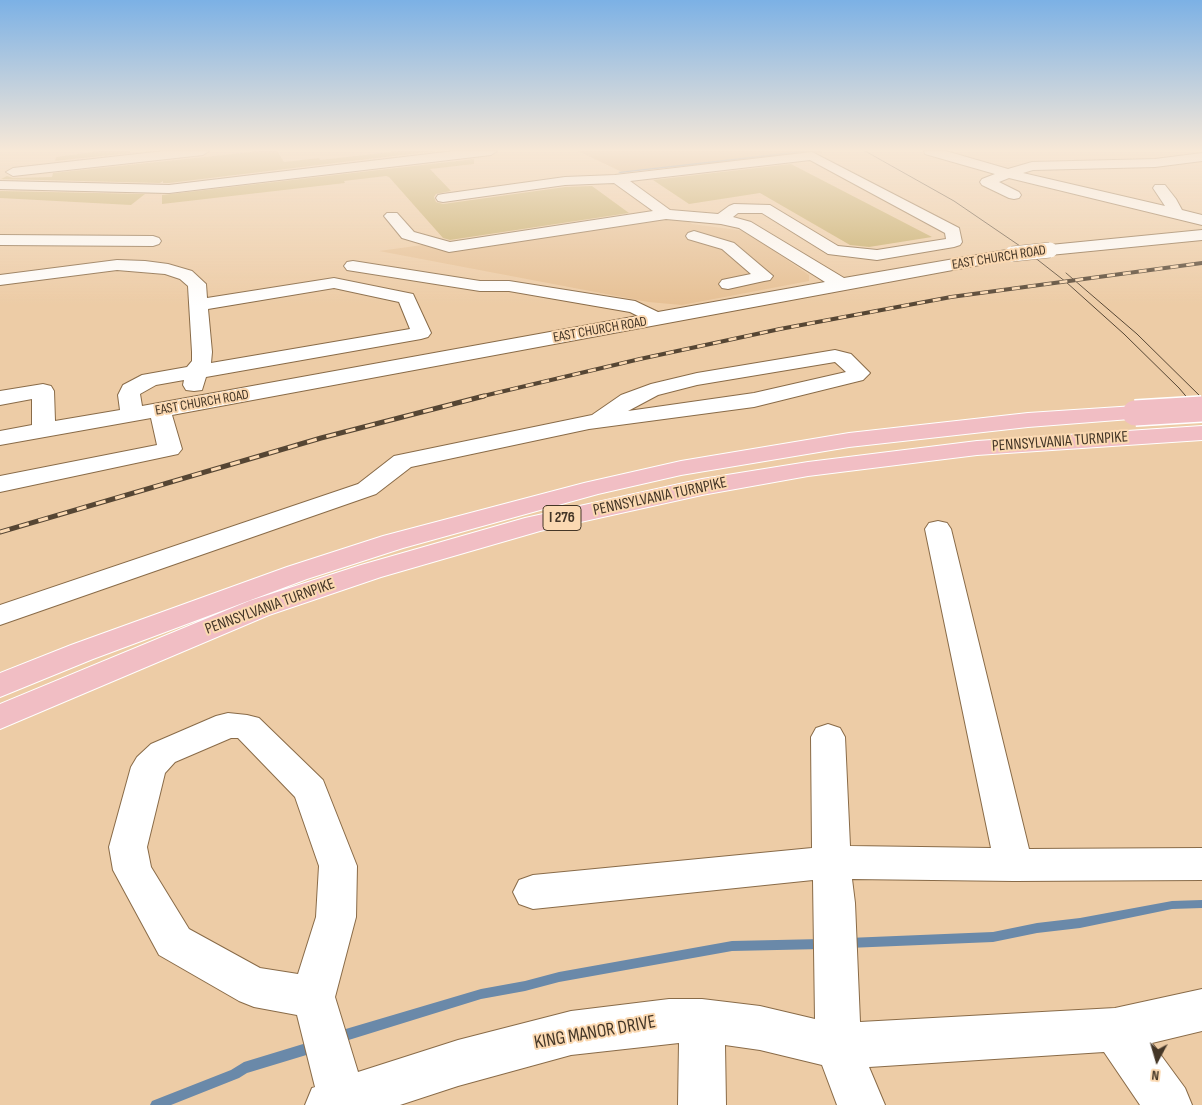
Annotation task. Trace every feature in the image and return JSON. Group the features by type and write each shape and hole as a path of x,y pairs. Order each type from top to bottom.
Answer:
{"highway":[{"name":"PENNSYLVANIA TURNPIKE","path":"0,686 82,652 297,573 403,539 593,488 681,468 849,440 1028,420 1202,409"},
{"name":"PENNSYLVANIA TURNPIKE","path":"0,717 259,608 372,571 534,524 702,487 808,469 977,448 1202,433"}],"street":[{"path":"649,203 666,214"},
{"path":"721,219 734,209 764,208 834,250 877,255 954,242 953,231 900,203"},
{"path":"1137,203 1202,220"},
{"path":"1170,203 1174,211"},
{"path":"1174,211 1202,212"},
{"path":"392,216 408,235 449,246 666,214 721,219 745,225 841,284"},
{"name":"EAST CHURCH ROAD","path":"0,438 1012,254 1202,235"},
{"path":"694,236 728,246 764,276 728,284"},
{"path":"0,240 153,241"},
{"path":"744,259 788,251"},
{"path":"0,280 87,268 145,266 168,269 186,275 197,284 202,361 193,383 199,403"},
{"path":"353,266 480,286 509,286 635,307 656,320"},
{"path":"132,415 129,395 137,386 150,380 421,333 407,298 334,284 198,302"},
{"path":"0,615 367,489 403,461 598,421 754,400 856,376 859,373 844,358 835,356 697,379 650,390 629,400 598,421"},
{"path":"0,398 43,391 44,430"},
{"path":"0,484 170,449 160,410"},
{"path":"938,529 1014,864"},
{"path":"314,1002 254,987 174,942 132,870 128,847 149,767 163,753 228,725 248,727 310,790 338,866 336,917 314,1002 330,1051 336,1102"},
{"path":"828,737 831,862 835,903 838,1046 861,1105"},
{"path":"533,892 831,862 1202,864"},
{"name":"KING MANOR DRIVE","path":"336,1102 458,1063 571,1033 669,1021 702,1022 760,1028 838,1046 1115,1030 1202,1010"},
{"path":"702,1022 702,1105"},
{"path":"1115,1030 1168,1105"}],"shaded area":[{"path":"675,210 692,224 745,231 809,275 809,281 682,305 648,302 379,251"}],"building":[{"path":"85,203 134,203 131,205"},
{"path":"412,203 615,203 629,213 450,240 443,238"},
{"path":"777,203 865,203 932,237 869,247 850,245"}],"waterway":[{"path":"848,943 993,937 1037,928 1080,923 1172,905 1202,904"},
{"path":"339,1037 481,994 525,986 559,977 732,946 822,944"},
{"path":"156,1105 235,1074 244,1068 313,1047"}],"tram line":[{"path":"956,203 1020,246 1066,282 1124,334 1179,388 1202,415"},
{"path":"1066,273 1137,334 1202,398"}],"railway":[{"path":"479,397 640,359 780,329 951,297 1202,263"},
{"path":"0,532 321,438 484,396"}]}
